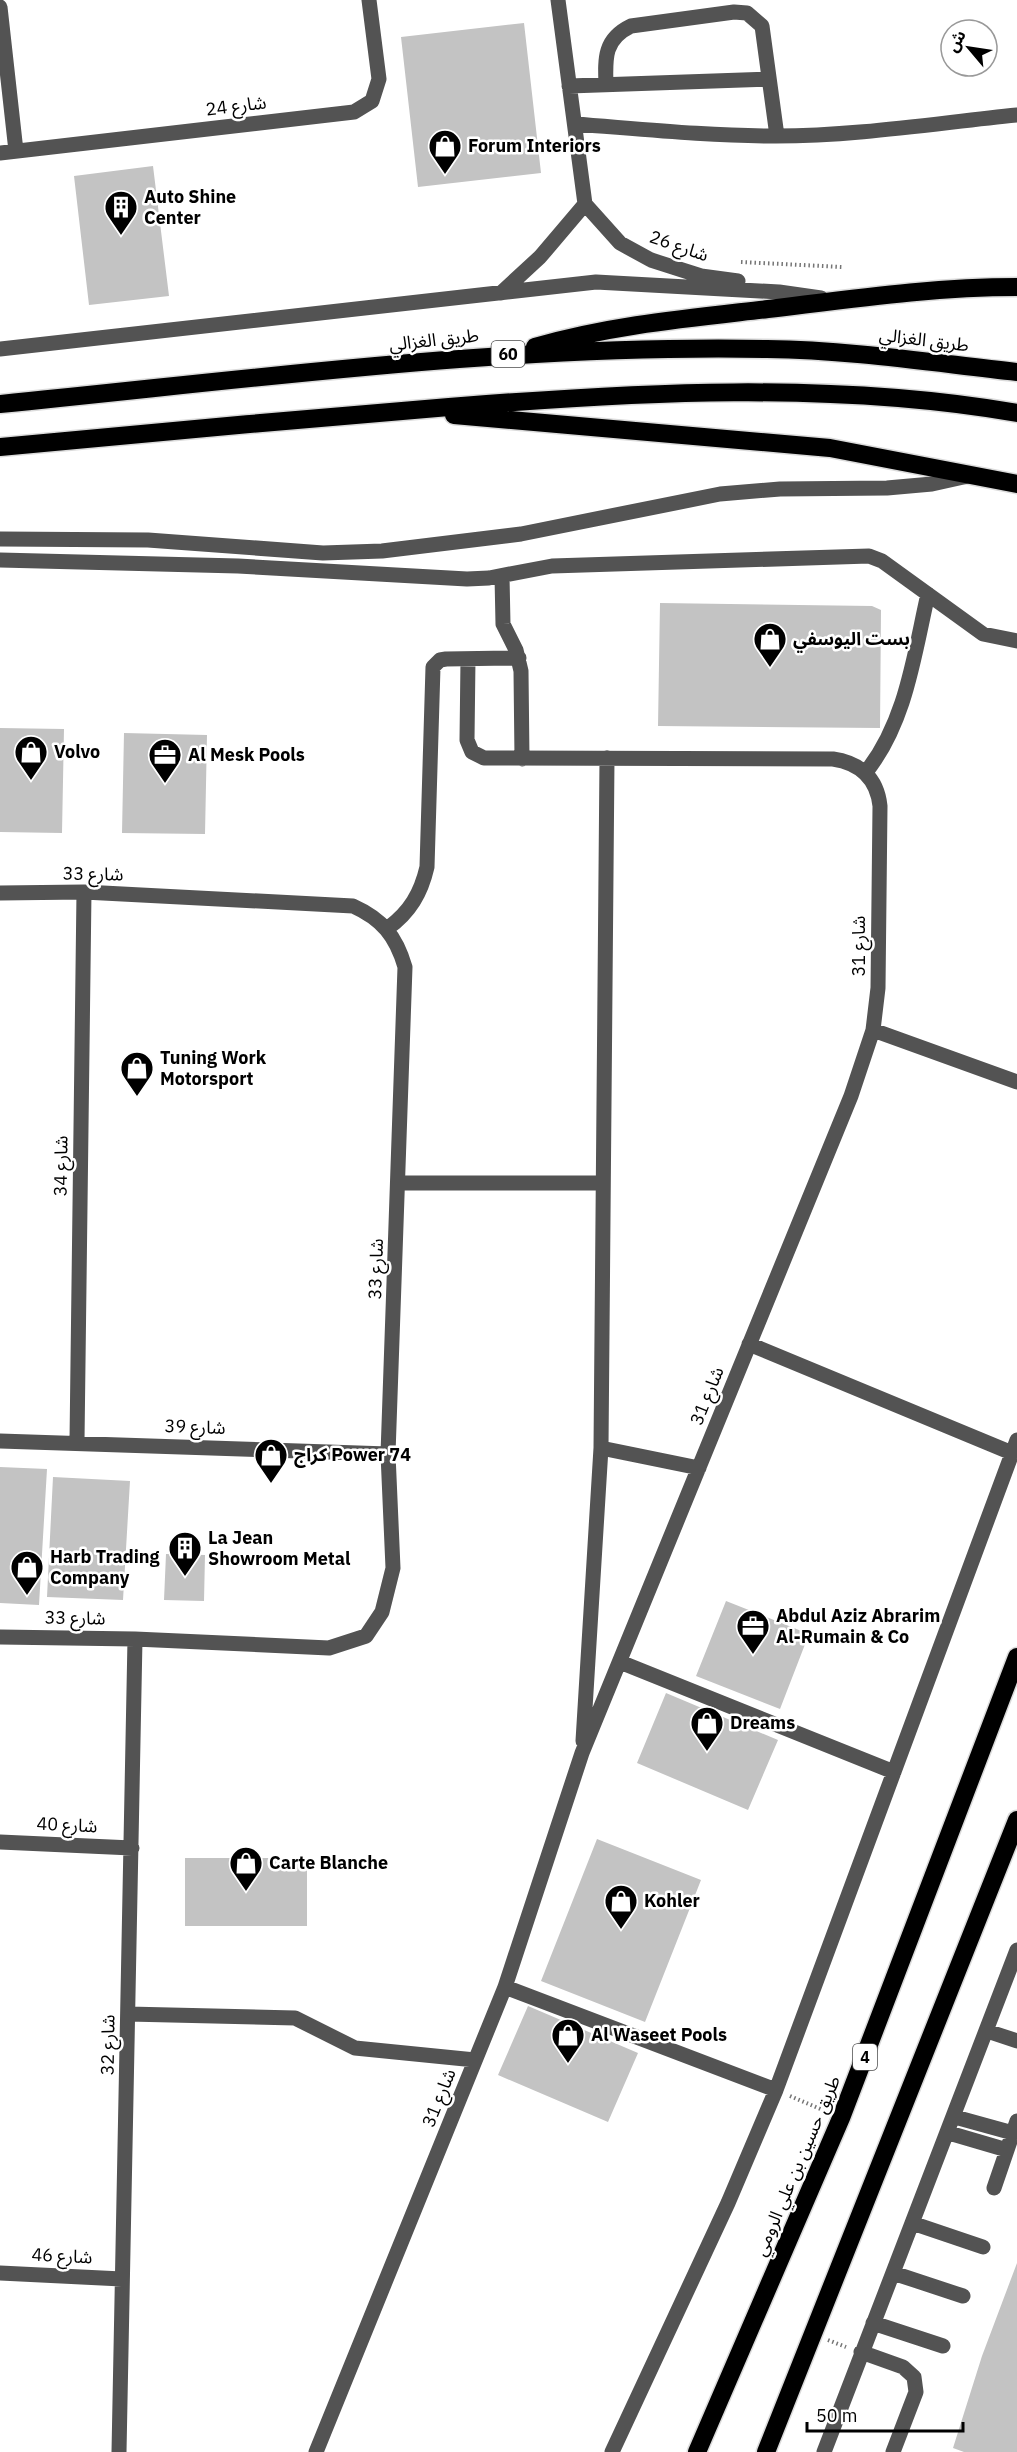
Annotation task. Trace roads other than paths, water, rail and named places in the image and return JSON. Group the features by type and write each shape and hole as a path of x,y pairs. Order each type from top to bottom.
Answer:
{"highway":[{"path":"510,354 580,334 836,300 952,287 1017,287"},
{"name":"طريق الغزالي","path":"0,405 510,354 767,349 869,355 1017,372"},
{"path":"0,447 602,395 774,393 891,399 1017,413"},
{"path":"401,411 830,448 977,474 1017,484"},
{"name":"طريق حسين بن علي الرومي","path":"697,2452 842,2118 1017,1657"},
{"path":"766,2452 1017,1820"}],"street":[{"name":"شارع 24","path":"0,153 354,112 372,102 379,79 369,0"},
{"path":"501,293 540,257 585,204 558,0"},
{"path":"0,7 16,151"},
{"path":"606,85 605,55 608,45 621,30 631,26 734,12 747,13 762,26 777,136"},
{"path":"569,86 769,79"},
{"path":"575,124 674,132 777,136 873,130 1017,115"},
{"name":"شارع 26","path":"585,204 620,243 651,260 701,276 753,283 779,292"},
{"path":"0,349 596,282 779,292 836,300"},
{"path":"0,539 148,540 323,553 382,551 521,534 720,494 780,489 886,488 932,484 977,474"},
{"path":"0,560 238,566 467,579 502,576 552,566 862,555 882,561 983,634 1017,640"},
{"path":"502,576 503,624 519,658 522,759"},
{"path":"468,659 469,746 472,752 484,758 833,759 856,765 866,772 883,749 895,724 905,693 928,594"},
{"path":"388,928 403,916 417,897 427,867 433,667 440,660 519,658"},
{"name":"شارع 31","path":"582,1753 601,1448 607,758"},
{"name":"شارع 31","path":"316,2452 505,1987 582,1753 851,1096 873,1030 878,988 880,806 877,789 866,772"},
{"name":"شارع 33","path":"0,893 84,892 342,905 372,915 388,928 399,946 405,967 388,1455 393,1569 382,1611 366,1636 329,1648 135,1639 0,1637"},
{"name":"شارع 34","path":"76,1441 84,892"},
{"path":"873,1030 1017,1082"},
{"path":"399,1183 603,1183"},
{"path":"612,2452 724,2213 776,2090 1015,1446 749,1344"},
{"name":"شارع 39","path":"0,1441 76,1441 388,1455"},
{"path":"601,1448 699,1468"},
{"name":"32 شارع","path":"119,2452 135,1639"},
{"path":"620,1662 894,1772"},
{"name":"شارع 40","path":"0,1842 132,1848"},
{"path":"824,2452 861,2352 949,2133 1017,1950"},
{"path":"505,1987 776,2090"},
{"path":"128,2014 295,2018 355,2048 476,2060"},
{"path":"987,2031 1017,2041"},
{"path":"955,2117 1015,2127 994,2188"},
{"path":"949,2133 1007,2150"},
{"path":"912,2223 983,2247"},
{"name":"شارع 46","path":"0,2273 122,2279"},
{"path":"893,2273 963,2296"},
{"path":"873,2323 943,2346"},
{"path":"861,2352 903,2367 914,2377 916,2392 892,2452"}],"place":[{"name":"Forum Interiors","path":"445,175"},
{"name":"Auto Shine Center","path":"121,236"},
{"name":"بست اليوسفي","path":"770,668"},
{"name":"Volvo","path":"31,781"},
{"name":"Al Mesk Pools","path":"165,784"},
{"name":"Tuning Work Motorsport","path":"137,1097"},
{"name":"كراج Power 74","path":"271,1484"},
{"name":"La Jean Showroom Metal","path":"185,1577"},
{"name":"Harb Trading Company","path":"27,1596"},
{"name":"Abdul Aziz Abrarim Al-Rumain & Co","path":"753,1655"},
{"name":"Dreams","path":"707,1752"},
{"name":"Carte Blanche","path":"246,1892"},
{"name":"Kohler","path":"621,1930"},
{"name":"Al Waseet Pools","path":"568,2064"}]}
